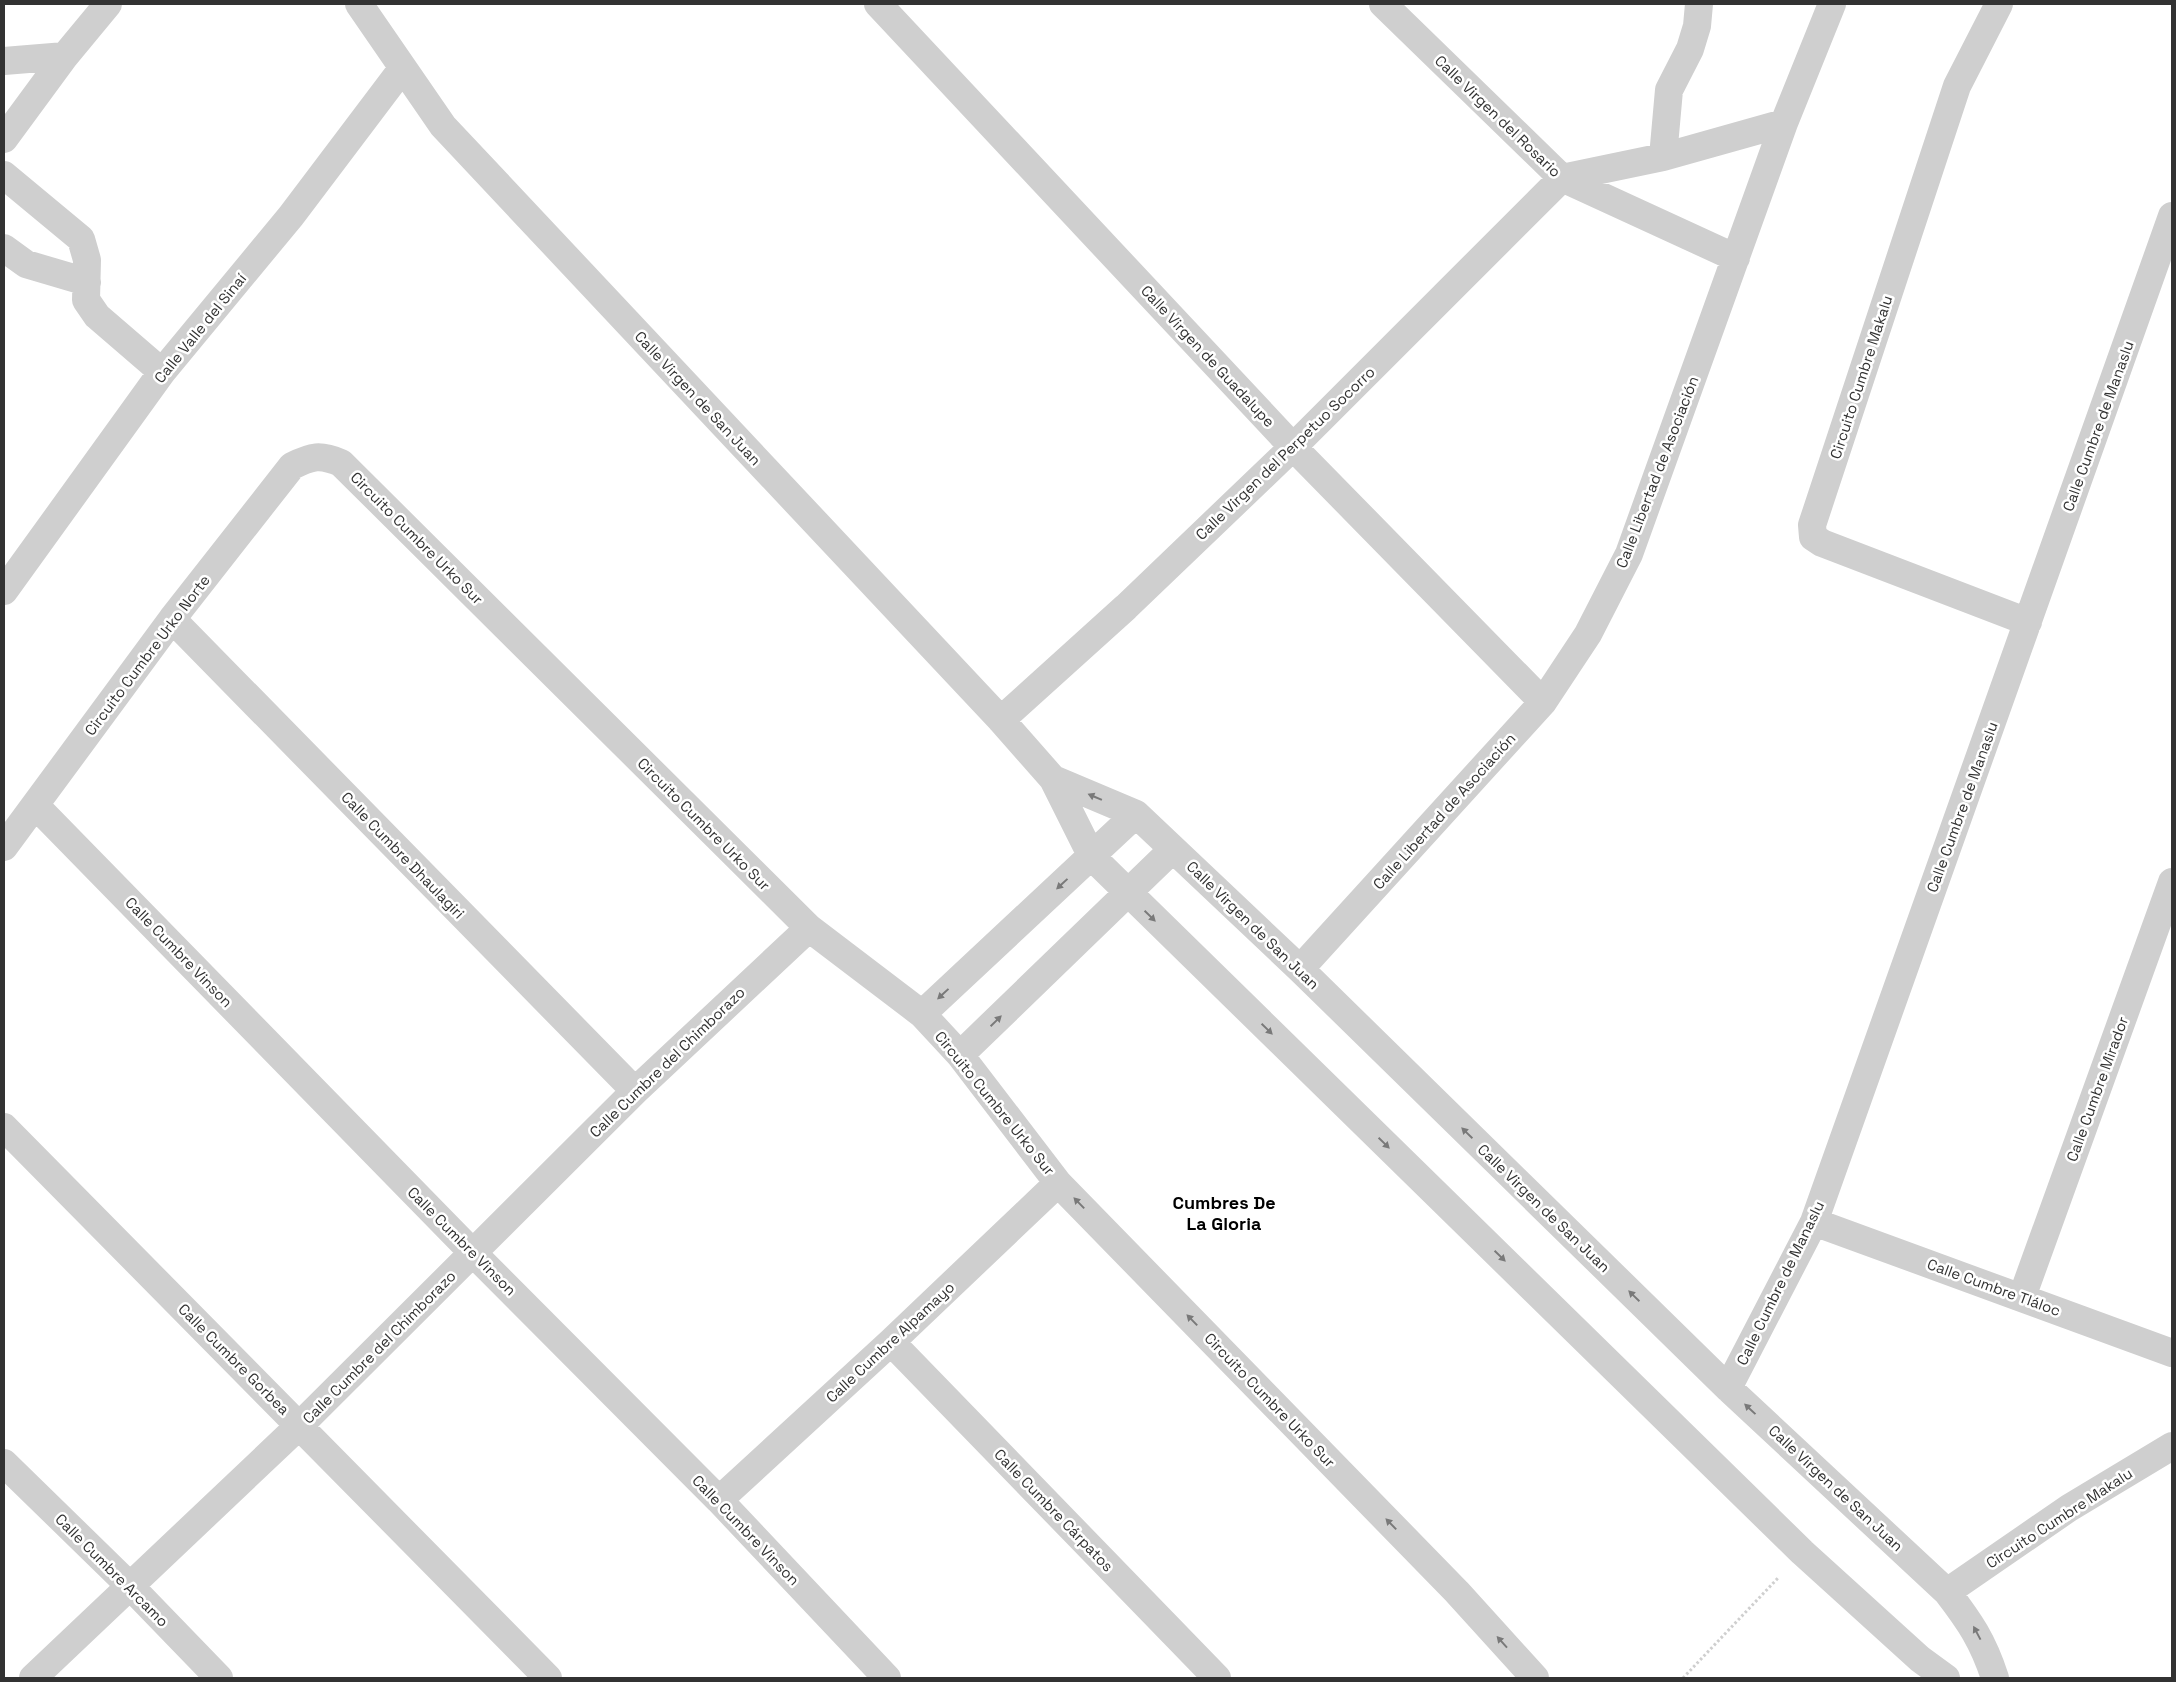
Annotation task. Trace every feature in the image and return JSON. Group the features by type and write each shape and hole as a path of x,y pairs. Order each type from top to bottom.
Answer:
{"street":[{"path":"4,139 65,56 108,4"},
{"name":"Calle Virgen de San Juan","path":"359,4 402,70 443,126 1001,720 1053,779 1092,857 1127,894 1802,1552 1920,1659 1946,1678"},
{"name":"Calle Virgen de Guadalupe","path":"878,4 1293,447 1543,702"},
{"name":"Calle Virgen del Rosario","path":"1383,4 1562,178 1736,258"},
{"path":"1663,157 1669,90 1690,49 1698,26 1699,4"},
{"name":"Calle Libertad de Asociación","path":"1300,969 1543,702 1588,634 1629,554 1784,123 1832,4"},
{"name":"Circuito Cumbre Makalu","path":"1999,4 1957,86 1812,525 1813,537 1822,543 2028,622"},
{"path":"4,61 65,56"},
{"name":"Calle Valle del Sinaí","path":"4,591 162,372 291,216 402,70"},
{"path":"1562,178 1663,157 1784,123"},
{"path":"4,175 81,239 87,260 86,300 97,316 162,372"},
{"name":"Calle Virgen del Perpetuo Socorro","path":"1001,720 1126,607 1293,447 1562,178"},
{"name":"Calle Cumbre de Manaslu","path":"1728,1388 1814,1222 2172,216"},
{"path":"4,248 26,264 87,282"},
{"name":"Circuito Cumbre Urko Sur","path":"292,466 311,457 328,457 341,463 809,928 922,1014 960,1055 1058,1182 1457,1592 1535,1678"},
{"name":"Circuito Cumbre Urko Norte","path":"4,846 36,806 172,619 292,466"},
{"name":"Calle Cumbre Dhaulagiri","path":"172,619 635,1090"},
{"name":"Calle Virgen de San Juan","path":"1053,779 1136,814 1300,969 1728,1388 1947,1592 1974,1626 1995,1678"},
{"name":"Calle Cumbre Vinson","path":"36,806 473,1253 718,1500 888,1678"},
{"path":"922,1014 1136,814"},
{"path":"960,1055 1173,849"},
{"name":"Calle Cumbre Mirador","path":"2022,1297 2172,882"},
{"name":"Calle Cumbre del Chimborazo","path":"33,1678 300,1425 635,1090 809,928"},
{"name":"Calle Cumbre Gorbea","path":"4,1126 548,1678"},
{"name":"Calle Cumbre Alpamayo","path":"718,1500 891,1342 1058,1182"},
{"name":"Calle Cumbre Tláloc","path":"1814,1222 2172,1353"},
{"name":"Calle Cumbre Cárpatos","path":"891,1342 1217,1678"},
{"name":"Circuito Cumbre Makalu","path":"1947,1592 2069,1508 2172,1446"},
{"name":"Calle Cumbre Arcamo","path":"4,1463 130,1586 219,1678"}],"path":[{"path":"1683,1678 1802,1552"}],"district":[{"name":"Cumbres De La Gloria","path":"1224,1212"}]}
